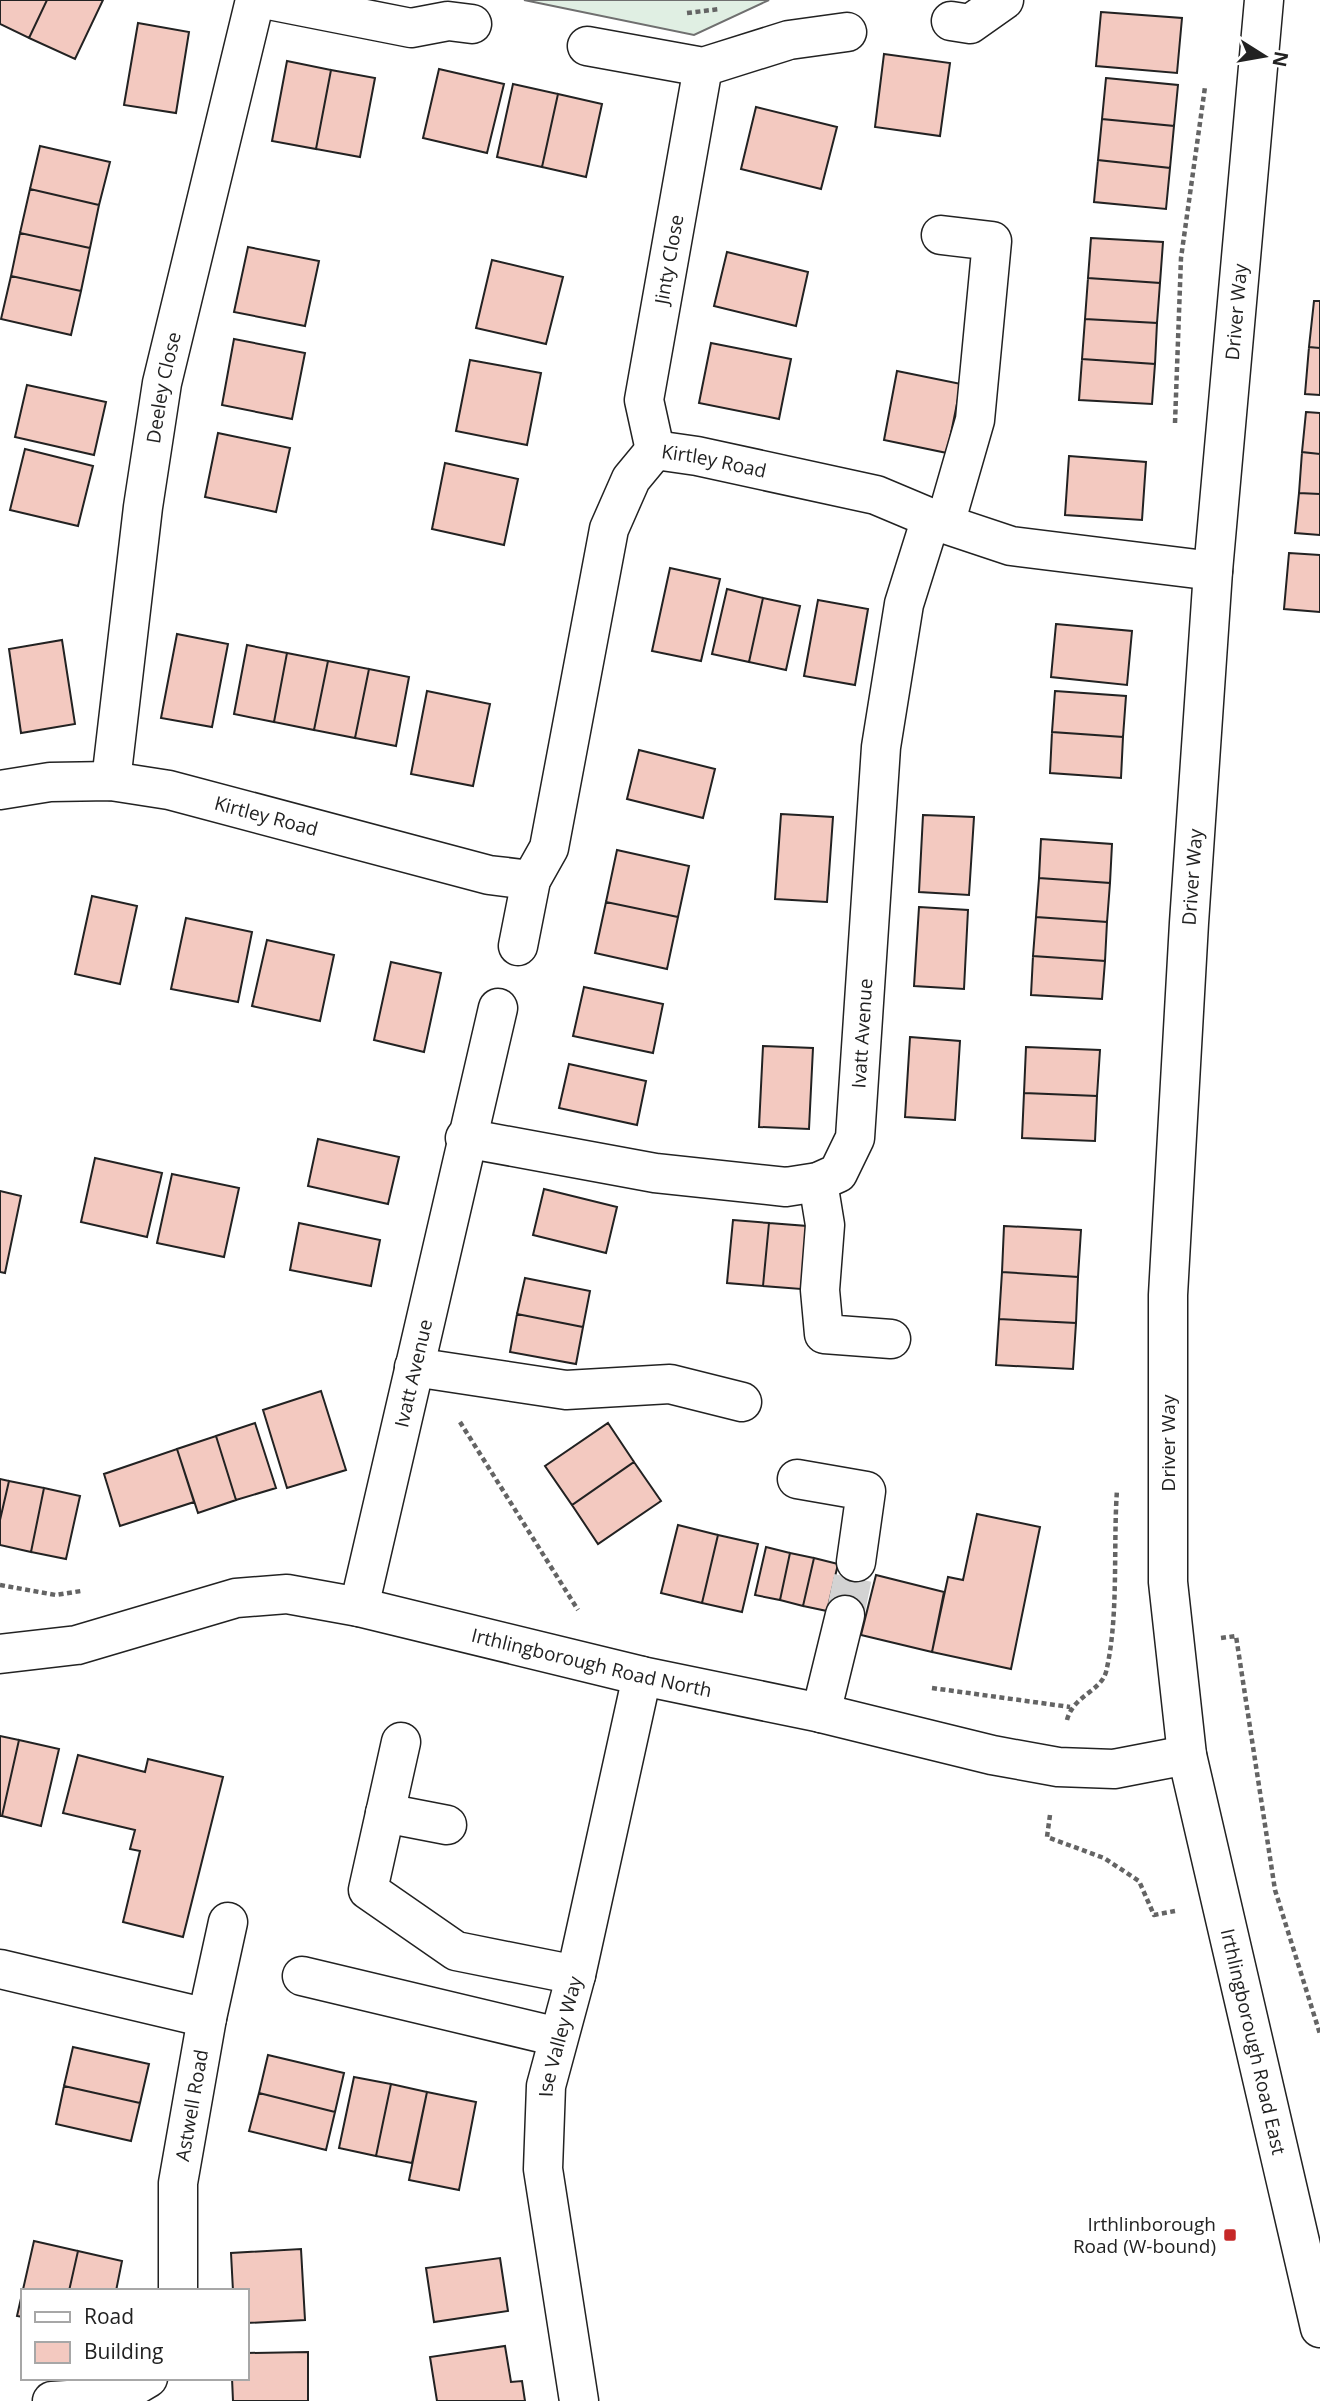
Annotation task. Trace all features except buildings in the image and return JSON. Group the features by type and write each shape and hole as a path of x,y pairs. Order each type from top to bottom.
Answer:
{"street":[{"name":"Deeley Close","path":"111,781 143,507 162,383 255,0"},
{"path":"270,0 411,28 447,21 471,24"},
{"path":"951,21 970,23 1004,0"},
{"name":"Driver Way","path":"1187,1755 1168,1582 1168,1295 1213,571 1264,0"},
{"path":"587,46 704,67 789,40 847,32"},
{"name":"Jinty Close","path":"655,450 644,400 704,67"},
{"name":"Ivatt Avenue","path":"818,1182 838,1172 855,1138 881,747 904,604 975,420 992,241 941,236"},
{"name":"Kirtley Road","path":"518,946 531,880 549,848 609,529 631,480 655,450 697,456 876,495 1011,547 1213,571"},
{"name":"Kirtley Road","path":"0,790 50,782 111,781 169,790 489,875 531,880"},
{"name":"Ivatt Avenue","path":"359,1607 465,1138 498,1008"},
{"path":"465,1138 655,1173 786,1187 818,1182 825,1225 820,1290 824,1334 891,1339"},
{"path":"414,1367 566,1390 670,1384 742,1402"},
{"path":"797,1479 866,1491 856,1562"},
{"name":"Irthlingborough Road North","path":"0,1654 77,1645 236,1598 286,1594 359,1607 642,1676 821,1713 992,1755 1058,1767 1114,1769 1187,1755"},
{"path":"821,1713 845,1615"},
{"name":"Ise Valley Way","path":"579,2401 543,2169 546,2086 576,1975 642,1676"},
{"path":"401,1742 368,1890 457,1951 576,1975"},
{"name":"Irthlingborough Road East","path":"1187,1755 1320,2328"},
{"path":"385,1813 447,1825"},
{"name":"Astwell Road","path":"178,2289 177,2183 207,2018 228,1922"},
{"path":"0,1969 207,2018"},
{"path":"302,1976 558,2037"},
{"path":"52,2401 116,2397 145,2380"}],"path":[{"path":"675,15 729,8"},
{"path":"414,1367 459,1422 580,1612"},
{"path":"1236,1636 1275,1890 1320,2034"},
{"path":"1047,1837 1104,1858 1139,1881 1154,1915"}],"green space":[{"path":"524,0 769,0 694,35"}],"tunnel":[{"path":"845,1615 856,1562"}],"place":[{"name":"Irthlinborough Road (W-bound)","path":"1230,2235"}]}
